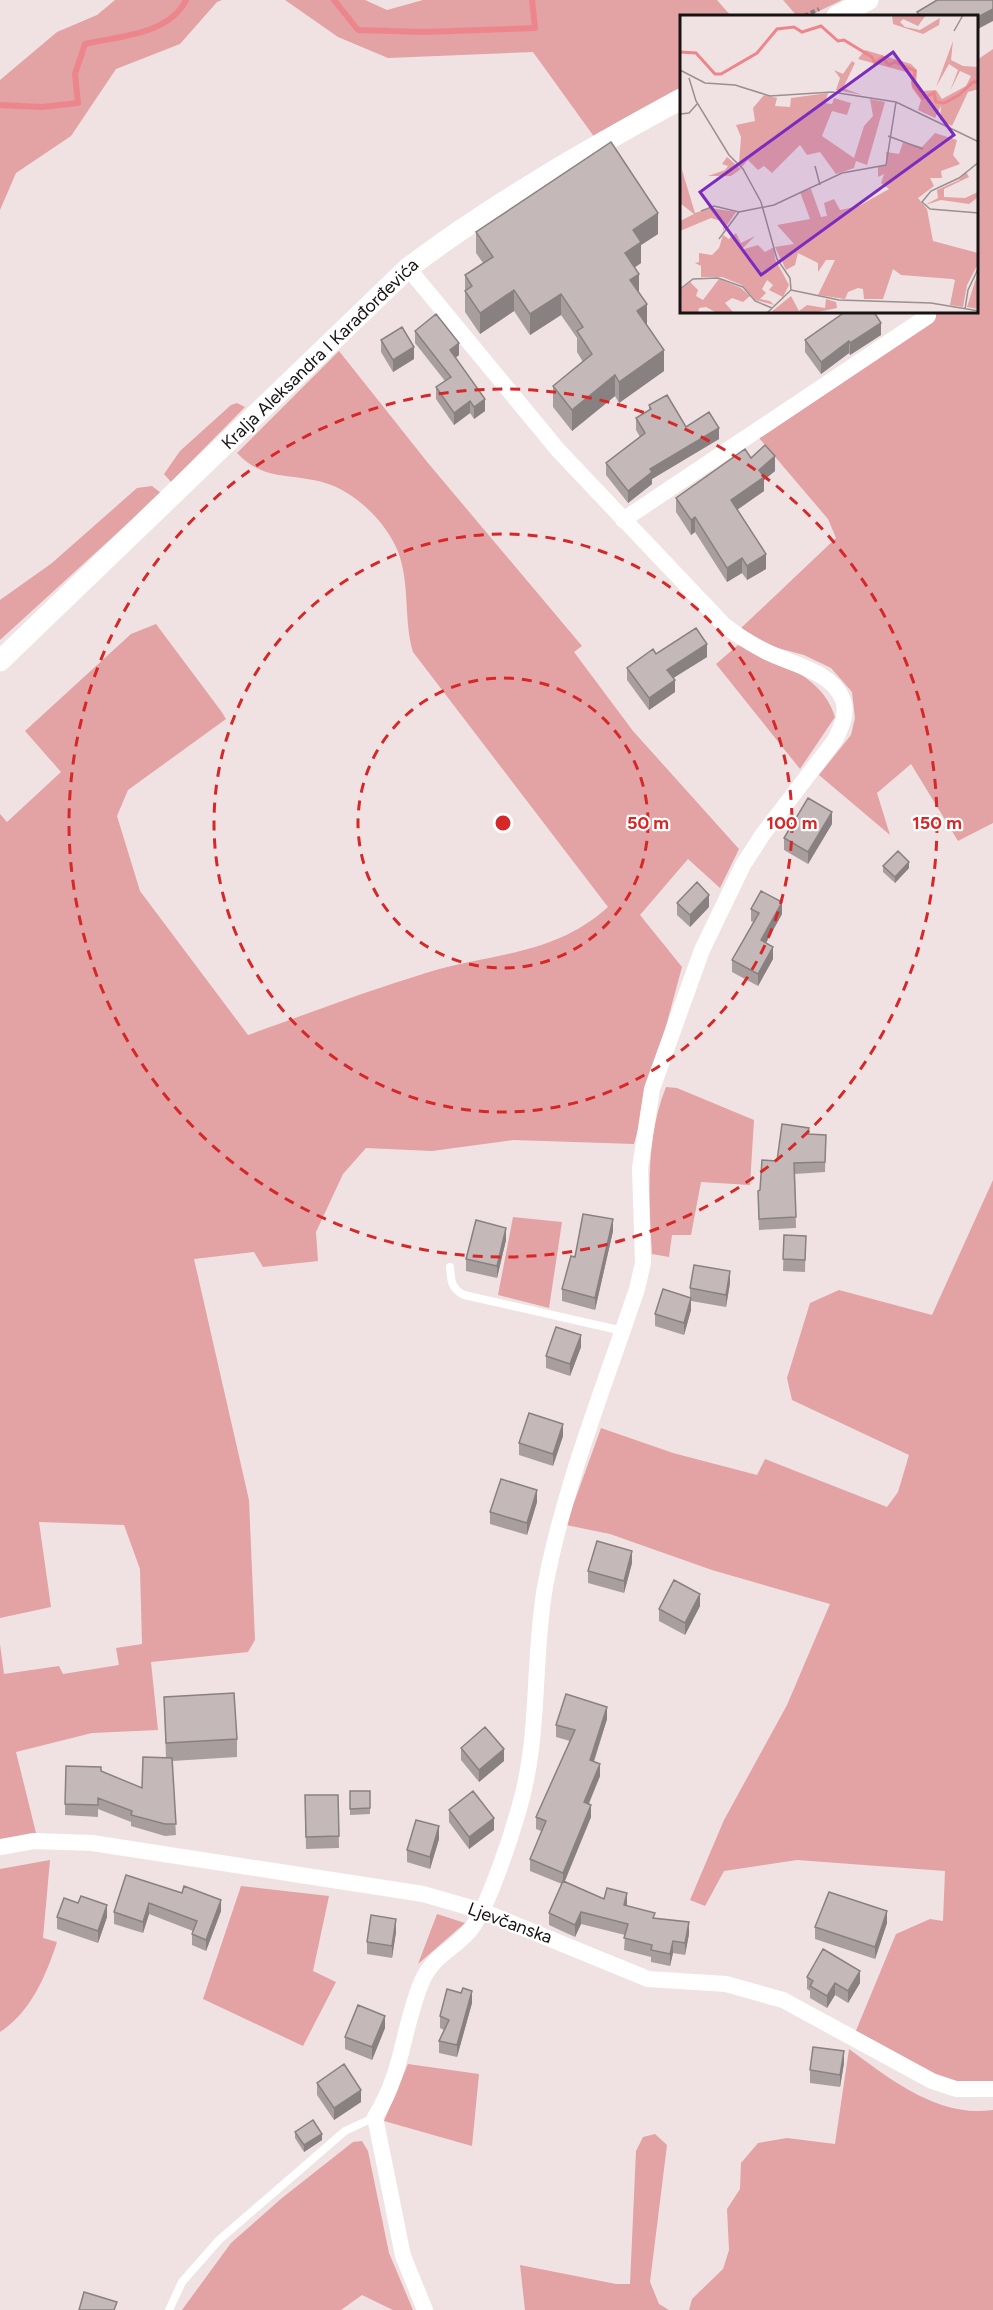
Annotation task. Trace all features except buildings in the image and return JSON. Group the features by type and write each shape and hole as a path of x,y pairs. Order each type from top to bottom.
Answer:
{"street":[{"path":"839,15 868,0"},
{"name":"Kralja Aleksandra I Karađorđevića","path":"0,661 408,268 443,242 583,153 680,100"},
{"path":"408,268 558,450 724,625 751,644 824,678 842,697 845,706 843,722 836,740 763,834 744,865 702,950 652,1089 640,1168 643,1263 561,1518 545,1589 532,1758 519,1811 482,1911 470,1930 439,1955 422,1980 390,2093 375,2117 377,2139 403,2256 425,2310"},
{"path":"623,520 928,316"},
{"name":"Ljevčanska","path":"0,1847 34,1841 92,1843 423,1894 482,1911 648,1979 726,1984 783,2000 932,2081 956,2089 993,2089"}],"lane":[{"path":"450,1267 452,1284 456,1291 464,1295 623,1331"},
{"path":"169,2310 182,2282 219,2240 345,2131 375,2117"}],"shaded area":[{"path":"115,0 222,0 217,2 180,44 116,69 71,136 16,173 0,210 0,80 57,32 97,15"},
{"path":"285,0 365,0 387,10 423,0 717,0 730,15 680,15 680,89 595,138 533,52 388,58 338,37"},
{"path":"783,0 842,0 811,15 796,15"},
{"path":"993,49 993,823 958,841 911,764 877,793 890,835 819,775 851,735 855,718 852,692 831,668 804,655 770,646 740,629 836,538 828,519 759,438 936,316 935,314 978,314 978,59"},
{"path":"339,351 428,463 582,646 574,652 633,731 739,849 720,888 688,859 640,915 682,967 634,1144 513,1140 432,1151 366,1148 343,1174 316,1232 318,1261 263,1267 254,1252 194,1259 249,1500 255,1640 248,1652 151,1662 158,1730 92,1733 16,1752 37,1837 0,1842 0,1644 4,1674 59,1666 63,1674 119,1665 116,1648 142,1644 140,1569 124,1525 39,1522 51,1607 0,1618 0,814 7,822 61,772 25,731 131,634 156,624 221,711 226,719 128,790 117,816 140,891 248,1035 426,973 544,944 587,923 608,907 413,652 401,560 390,536 375,516 356,499 334,486 267,472 247,462 237,453"},
{"path":"237,403 245,407 171,482 164,474 180,451 231,405"},
{"path":"152,486 161,493 0,640 0,600 52,563 137,488"},
{"path":"738,645 796,671 820,690 829,702 835,717 800,769 716,664"},
{"path":"666,1087 677,1088 754,1120 750,1185 701,1182 691,1235 672,1235 669,1257 652,1254 650,1191 655,1127"},
{"path":"993,1180 993,2082 953,2081 933,2075 855,2033 896,1934 930,1919 943,1921 945,1871 797,1860 724,1871 705,1906 690,1900 724,1820 787,1705 830,1604 712,1570 610,1534 566,1525 601,1428 673,1453 757,1475 765,1459 887,1507 898,1492 909,1455 792,1400 787,1378 810,1303 839,1290 932,1315"},
{"path":"513,1217 562,1222 549,1308 498,1295"},
{"path":"50,1860 43,1938 57,1942 36,1993 20,2015 0,2032 0,1869"},
{"path":"241,1886 329,1896 313,1971 336,1982 303,2046 203,1999"},
{"path":"437,1914 465,1923 418,1964"},
{"path":"849,2049 898,2084 934,2102 973,2111 993,2110 993,2310 689,2310 692,2299 723,2269 729,2250 727,2209 740,2189 741,2163 758,2143 787,2138 835,2144"},
{"path":"408,2064 479,2074 472,2146 384,2121"},
{"path":"655,2134 667,2145 650,2282 659,2304 669,2310 525,2310 520,2265 616,2284 630,2284 636,2151 643,2137"},
{"path":"362,2141 368,2151 389,2253 413,2310 393,2310 362,2295 341,2310 182,2310 231,2243 282,2198 353,2142"}],"waterway":[{"path":"0,105 42,107 78,103 75,74 85,44 127,36 155,27 168,21 186,0"},
{"path":"334,0 358,30 423,32 535,28 532,0"}]}
